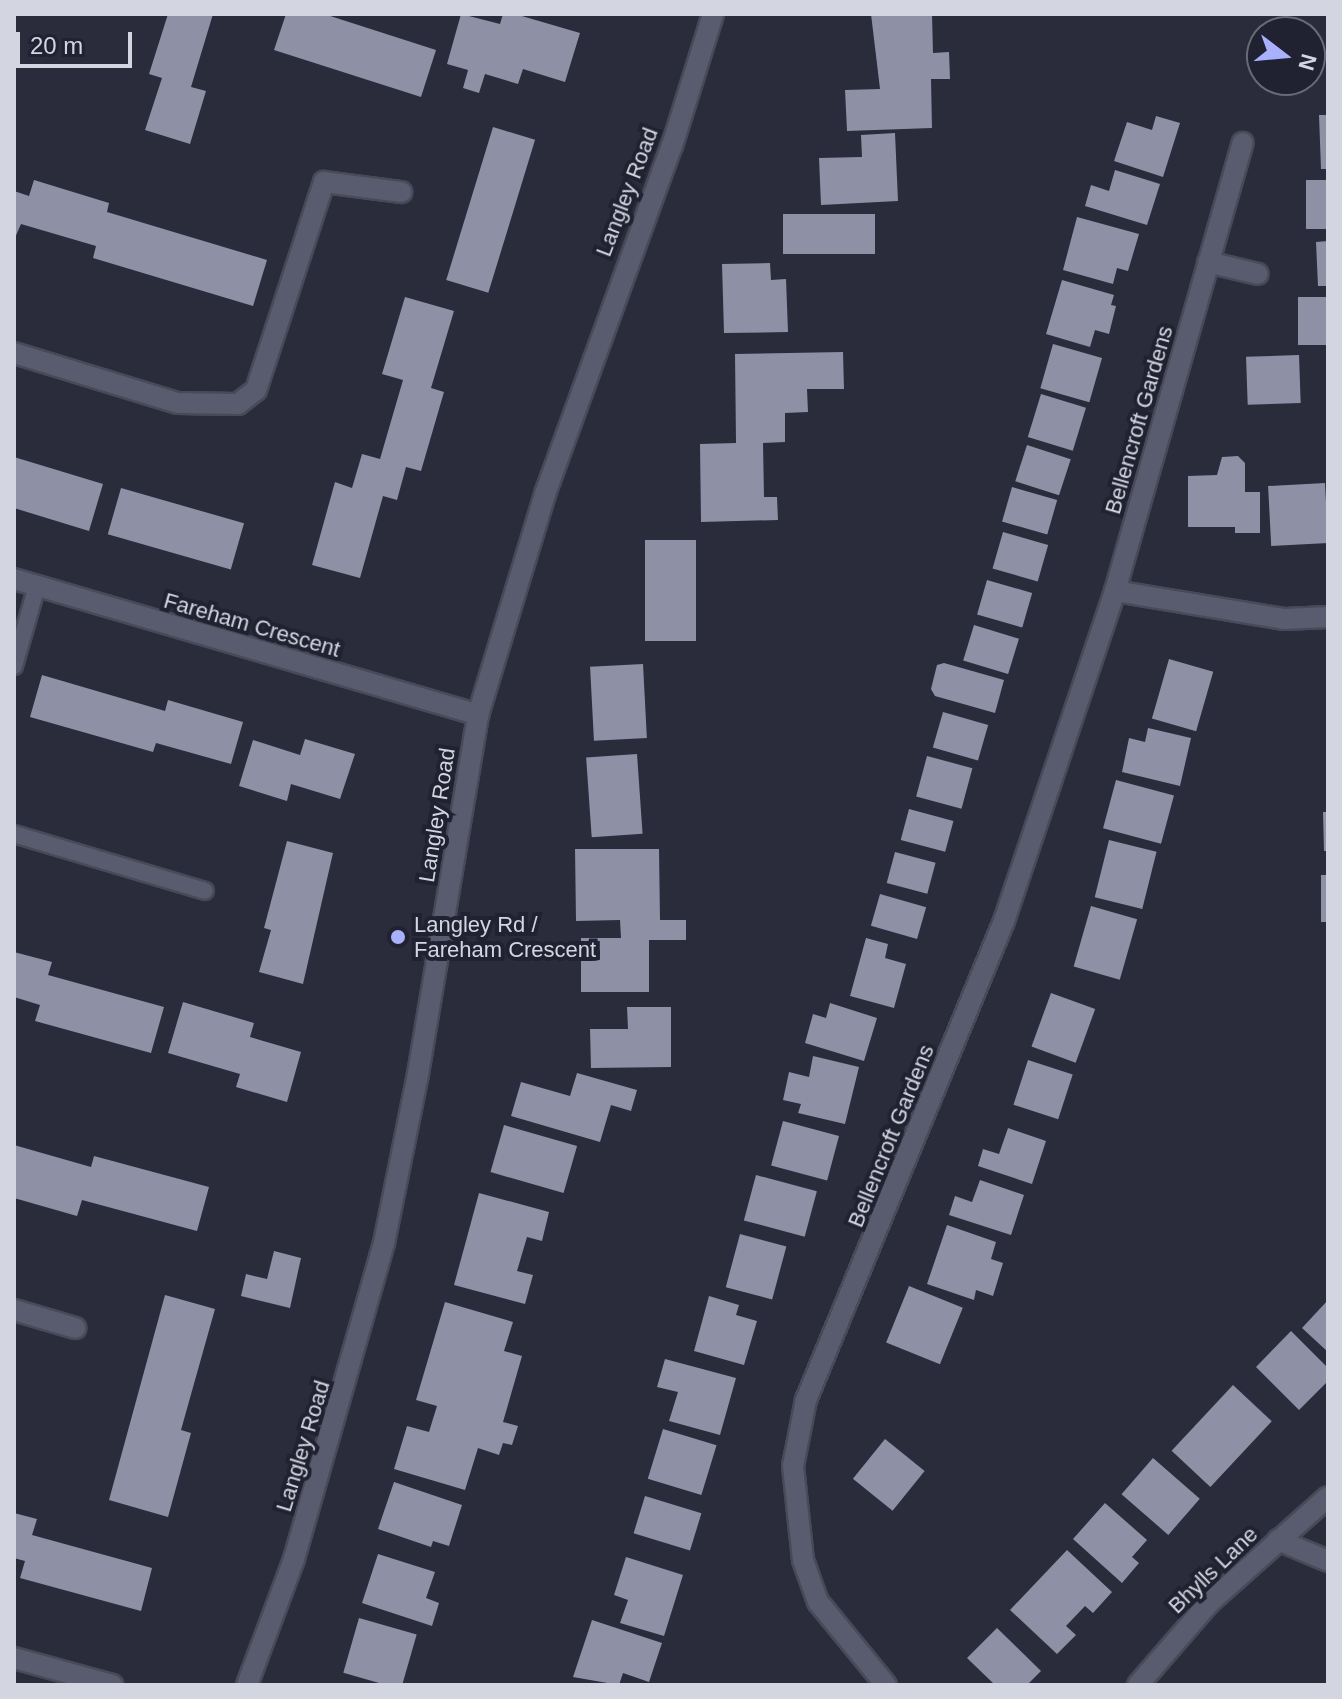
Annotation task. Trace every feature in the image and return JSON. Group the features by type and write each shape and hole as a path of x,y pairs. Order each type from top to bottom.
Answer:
{"street":[{"name":"Langley Road","path":"247,1685 294,1559 384,1243 418,1074 478,715 545,494 672,146 713,14"},
{"name":"Bellencroft Gardens","path":"886,1685 818,1602 803,1560 793,1466 803,1413 1004,921 1115,591 1243,143"},
{"path":"14,353 178,403 238,404 256,390 324,182 401,192"},
{"path":"1208,262 1258,274"},
{"name":"Fareham Crescent","path":"14,579 478,715"},
{"path":"1115,591 1285,619 1328,617"},
{"path":"14,1310 75,1328"},
{"name":"Bhylls Lane","path":"1138,1685 1209,1603 1328,1497"},
{"path":"1278,1540 1328,1561"},
{"path":"14,1658 112,1685"}],"lane":[{"path":"14,666 37,586"},
{"path":"14,834 205,891"}],"building":[{"path":"168,14 213,14 191,87 206,91 190,144 145,130 162,78 149,74"},
{"path":"286,14 324,14 436,50 421,97 274,50"},
{"path":"461,14 500,24 503,14 515,14 580,33 565,82 523,69 518,84 485,74 479,93 463,88 468,70 447,64"},
{"path":"871,14 932,14 933,53 949,52 950,79 931,79 932,128 847,131 845,90 880,89"},
{"path":"1319,115 1328,115 1328,169 1321,169"},
{"path":"1156,116 1180,123 1163,177 1114,161 1127,122 1152,130"},
{"path":"493,127 535,140 488,293 446,280"},
{"path":"895,133 898,201 821,205 819,158 862,157 861,135"},
{"path":"1115,170 1160,184 1147,225 1085,206 1091,185 1109,191"},
{"path":"34,180 109,203 107,212 267,260 253,306 93,258 96,246 21,224 14,240 14,191 29,196"},
{"path":"1306,180 1328,180 1328,229 1306,229"},
{"path":"783,214 875,214 875,254 783,254"},
{"path":"1077,217 1139,234 1128,271 1117,268 1113,284 1063,270"},
{"path":"1328,241 1328,286 1318,286 1316,242"},
{"path":"770,263 771,280 786,279 788,332 724,333 722,264"},
{"path":"1062,280 1114,295 1111,305 1116,306 1109,334 1095,330 1090,347 1046,334"},
{"path":"405,297 454,311 431,388 444,392 421,471 406,467 397,500 383,496 360,578 312,565 335,482 352,488 362,454 380,459 403,380 382,374"},
{"path":"1298,297 1328,297 1328,345 1298,345"},
{"path":"1053,344 1102,358 1089,402 1040,388"},
{"path":"843,352 844,389 807,389 808,412 785,413 785,442 763,443 764,497 777,497 778,520 701,522 700,444 736,443 735,354"},
{"path":"1299,355 1301,403 1248,405 1246,357"},
{"path":"1041,394 1086,408 1073,451 1028,437"},
{"path":"1027,445 1071,459 1059,495 1015,481"},
{"path":"1238,456 1245,463 1245,492 1260,492 1260,533 1235,533 1235,527 1188,527 1188,476 1217,475 1222,457"},
{"path":"14,457 103,484 89,531 14,508"},
{"path":"1325,483 1328,543 1271,546 1268,486"},
{"path":"1012,487 1057,500 1047,535 1002,522"},
{"path":"121,488 244,523 231,569 108,534"},
{"path":"1003,532 1048,545 1038,581 993,569"},
{"path":"645,540 696,540 696,641 645,641"},
{"path":"987,580 1032,593 1022,628 977,615"},
{"path":"974,625 1019,639 1008,674 963,660"},
{"path":"1169,659 1213,672 1196,731 1152,719"},
{"path":"944,663 1004,680 995,713 935,696 931,689 937,665"},
{"path":"643,664 647,738 594,741 590,667"},
{"path":"42,675 165,711 168,700 243,722 231,764 156,743 153,752 30,717"},
{"path":"943,712 988,725 978,761 933,748"},
{"path":"1148,728 1191,738 1180,786 1122,772 1129,738 1145,742"},
{"path":"305,739 355,754 340,799 291,784 287,801 239,786 253,740 300,755"},
{"path":"637,754 643,834 592,837 586,758"},
{"path":"927,756 972,768 962,809 916,797"},
{"path":"1116,780 1174,796 1161,844 1103,828"},
{"path":"909,809 953,821 945,852 901,840"},
{"path":"1323,812 1328,812 1328,851 1324,851"},
{"path":"1109,840 1157,852 1142,909 1095,897"},
{"path":"287,841 333,853 303,984 259,972 271,930 264,928"},
{"path":"575,849 659,849 660,920 686,920 686,940 649,940 649,992 581,992 581,938 621,938 620,920 576,921"},
{"path":"895,852 936,863 927,894 887,883"},
{"path":"1321,875 1328,875 1328,922 1321,922"},
{"path":"880,894 926,907 917,939 871,926"},
{"path":"1091,906 1137,919 1120,980 1074,967"},
{"path":"866,938 888,944 885,958 906,964 894,1008 850,996"},
{"path":"14,952 52,962 48,975 164,1007 151,1053 35,1021 40,1005 14,997"},
{"path":"1051,993 1095,1009 1076,1063 1032,1047"},
{"path":"183,1002 254,1023 250,1037 301,1052 287,1102 236,1087 240,1074 168,1053"},
{"path":"830,1003 877,1018 864,1061 805,1043 813,1014 826,1018"},
{"path":"627,1007 671,1007 671,1067 591,1068 590,1029 628,1029"},
{"path":"813,1056 859,1067 845,1124 798,1113 801,1104 783,1100 789,1072 809,1077"},
{"path":"1028,1060 1073,1075 1058,1119 1013,1105"},
{"path":"577,1073 637,1090 631,1111 611,1105 600,1142 511,1116 521,1082 570,1096"},
{"path":"783,1121 839,1136 827,1180 771,1165"},
{"path":"504,1125 577,1146 564,1193 490,1172"},
{"path":"1008,1128 1046,1141 1032,1184 978,1166 983,1149 999,1154"},
{"path":"14,1145 91,1167 94,1156 209,1187 197,1231 82,1200 77,1216 14,1198"},
{"path":"756,1175 817,1191 805,1237 744,1220"},
{"path":"980,1180 1024,1195 1011,1235 949,1215 955,1196 972,1202"},
{"path":"479,1193 549,1212 542,1241 527,1237 517,1271 533,1275 525,1304 454,1285"},
{"path":"947,1225 996,1242 991,1259 1003,1263 993,1296 976,1290 974,1300 927,1284"},
{"path":"740,1234 786,1246 772,1300 726,1287"},
{"path":"274,1251 301,1258 290,1308 241,1296 246,1274 267,1279"},
{"path":"909,1286 963,1308 940,1364 886,1343"},
{"path":"165,1295 215,1309 181,1430 191,1433 168,1517 109,1500"},
{"path":"709,1296 739,1305 736,1315 757,1321 744,1365 694,1351"},
{"path":"1328,1300 1328,1352 1302,1328"},
{"path":"445,1302 513,1322 504,1351 522,1356 503,1422 518,1426 512,1445 503,1443 499,1455 478,1448 465,1490 394,1469 407,1426 429,1432 437,1406 416,1400"},
{"path":"1291,1331 1328,1368 1328,1381 1299,1410 1256,1367"},
{"path":"665,1359 736,1378 720,1435 669,1421 678,1392 657,1387"},
{"path":"1233,1385 1272,1421 1210,1487 1172,1451"},
{"path":"663,1429 717,1445 701,1495 648,1479"},
{"path":"885,1439 925,1471 893,1511 853,1479"},
{"path":"1153,1458 1200,1499 1168,1535 1122,1494"},
{"path":"394,1482 462,1505 449,1546 433,1541 431,1547 378,1529"},
{"path":"645,1496 701,1513 690,1551 634,1533"},
{"path":"1105,1503 1147,1540 1132,1557 1139,1563 1122,1583 1073,1539"},
{"path":"14,1513 37,1519 32,1535 152,1568 141,1611 20,1578 25,1561 14,1558"},
{"path":"1067,1550 1112,1592 1093,1613 1085,1606 1066,1626 1076,1635 1057,1654 1010,1610"},
{"path":"378,1554 435,1572 426,1598 439,1603 432,1626 362,1603"},
{"path":"626,1557 683,1575 664,1636 620,1623 628,1600 614,1595"},
{"path":"359,1618 417,1635 402,1685 386,1685 343,1673"},
{"path":"592,1620 662,1643 649,1682 623,1673 619,1685 573,1677"},
{"path":"997,1628 1041,1671 1027,1685 995,1685 967,1658"}],"place":[{"name":"Langley Rd / Fareham Crescent","path":"398,937"}]}
